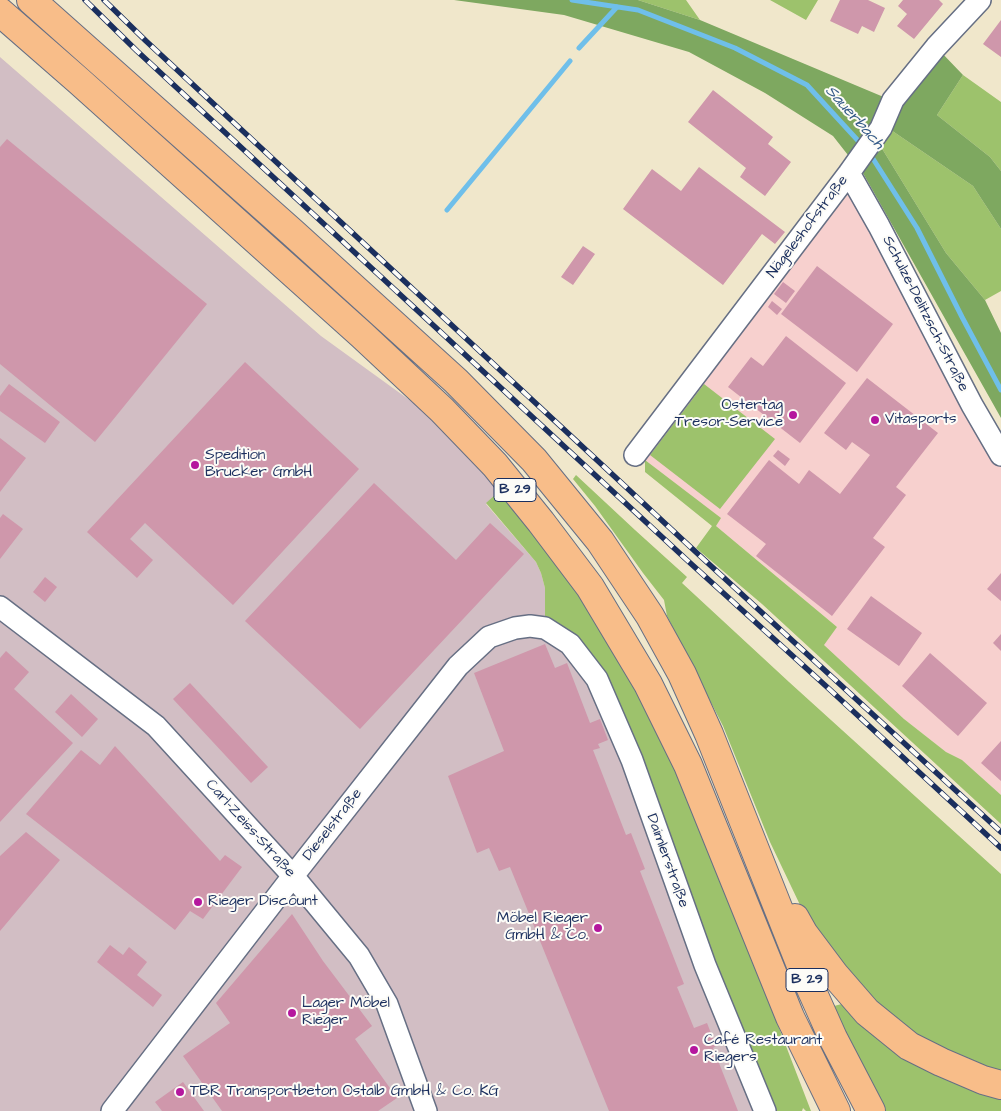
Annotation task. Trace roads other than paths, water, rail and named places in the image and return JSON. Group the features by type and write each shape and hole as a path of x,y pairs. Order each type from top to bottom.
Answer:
{"highway":[{"name":"B 29","path":"31,0 300,239 456,381 534,460 600,541 650,616 682,674 709,734 804,974 833,1038 871,1111"},
{"name":"B 29","path":"0,12 362,335 435,403 495,465 541,522 590,587 648,684 688,765 790,1017 836,1111"},
{"name":"B 29","path":"753,845 804,934 834,974 867,1012 909,1046 983,1080 1001,1085"}],"street":[{"name":"Nägeleshofstraße","path":"635,455 852,168 879,130 893,100 936,47 980,0"},
{"name":"Schulze-Delitzsch-Straße","path":"852,168 879,226 972,405 1001,455"},
{"name":"Carl-Zeiss-Straße","path":"0,607 156,726 293,876 359,956 387,1004 426,1111"},
{"name":"Dieselstraße","path":"112,1111 458,666 489,637 515,628 530,626 545,628"},
{"name":"Daimlerstraße","path":"545,628 570,644 597,679 632,760 705,966 765,1111"}],"waterway":[{"name":"Sauerbach","path":"572,0 638,10 735,48 807,85 862,145"},
{"path":"579,48 617,7"},
{"path":"447,210 570,61"},
{"name":"Sauerbach","path":"870,154 917,228 1001,390"}],"railway":[{"path":"85,0 137,51 1001,848"},
{"path":"104,0 698,554 1001,832"}],"place":[{"name":"Ostertag Tresor-Service","path":"793,415"},
{"name":"Vitasports","path":"875,420"},
{"name":"Spedition Brucker GmbH","path":"195,465"},
{"name":"Rieger Discount","path":"198,902"},
{"name":"Möbel Rieger GmbH & Co.","path":"598,928"},
{"name":"Lager Möbel Rieger","path":"292,1013"},
{"name":"Café Restaurant Riegers","path":"694,1050"},
{"name":"TBR Transportbeton Ostalb GmbH & Co. KG","path":"180,1092"}]}
